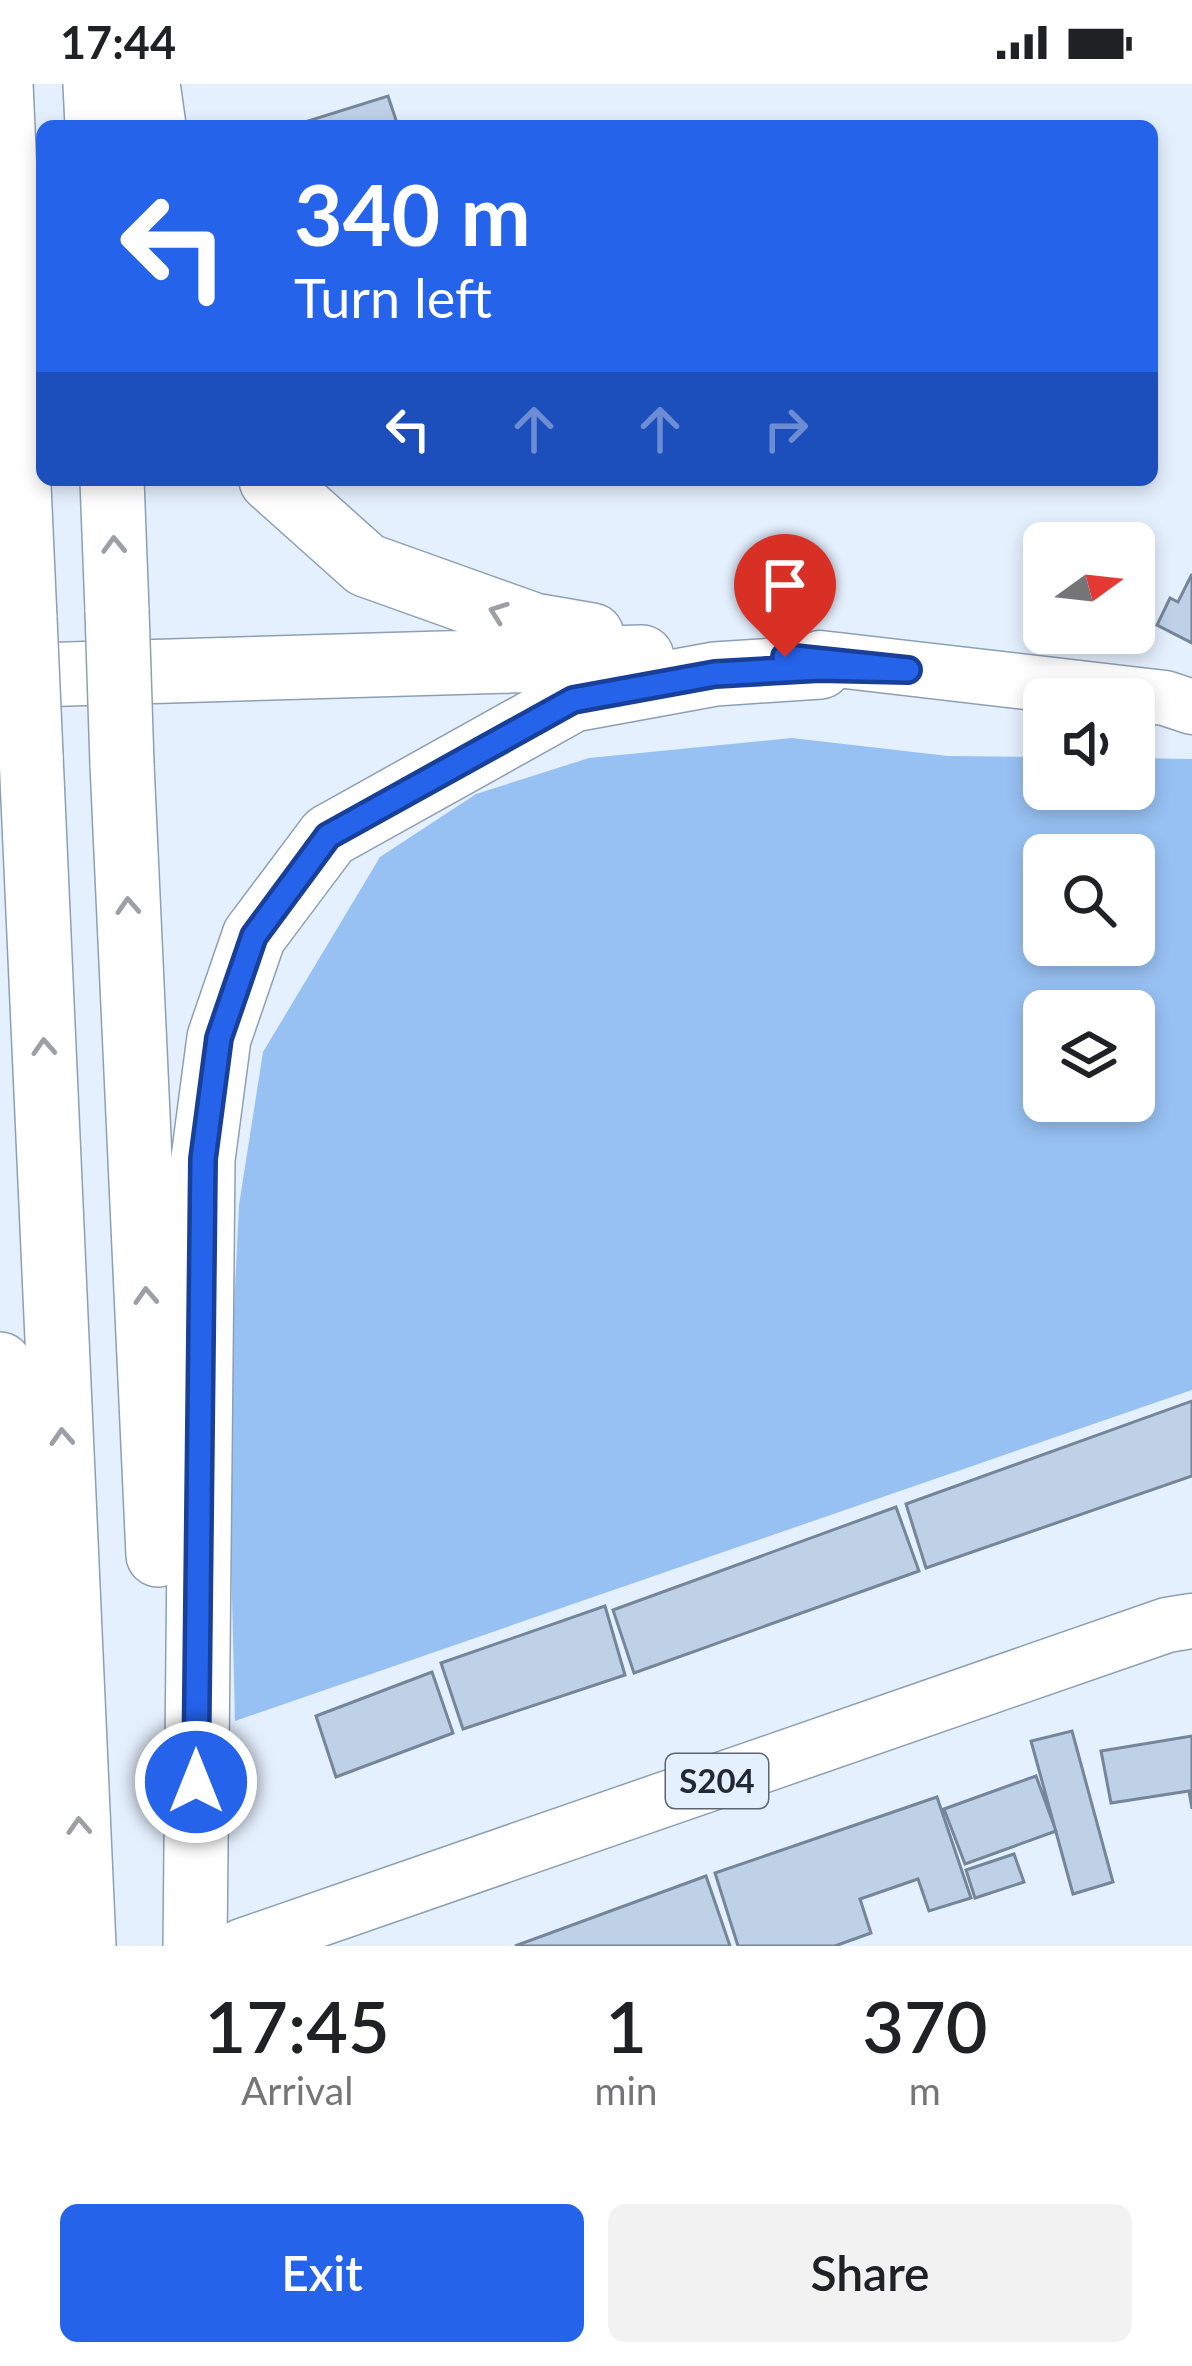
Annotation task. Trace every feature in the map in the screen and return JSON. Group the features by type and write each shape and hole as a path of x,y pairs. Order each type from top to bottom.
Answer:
{"highway":[{"path":"1,84 26,619 16,733 65,1945"},
{"path":"95,84 97,120"},
{"path":"148,84 153,120"},
{"path":"112,486 122,764 196,1934"},
{"path":"278,486 366,565 534,625 715,655 820,663"},
{"path":"0,676 715,655"},
{"path":"16,733 573,700 715,674 820,663"},
{"path":"196,1934 202,1180 219,1038 254,936 328,836 573,700"},
{"path":"0,1364 65,1945"}],"main road":[{"path":"820,663 1165,698 1192,707"},
{"name":"S204","path":"196,1934 1184,1620"}],"shaded area":[{"path":"792,738 948,756 1023,757 1023,810 1155,810 1155,758 1192,759 1192,1390 235,1721 228,1431 239,1205 263,1052 380,857 476,794 589,758"}],"building":[{"path":"388,96 396,120 311,120"},
{"path":"1192,574 1192,643 1157,625 1170,598 1178,602"},
{"path":"1192,1401 1192,1476 926,1568 906,1504"},
{"path":"896,1507 919,1571 634,1673 613,1610"},
{"path":"605,1606 625,1675 463,1729 441,1663"},
{"path":"432,1672 453,1733 336,1777 316,1716"},
{"path":"1072,1731 1113,1882 1073,1894 1031,1741"},
{"path":"1192,1736 1192,1809 1189,1791 1111,1803 1101,1751"},
{"path":"1036,1776 1056,1831 965,1864 944,1809"},
{"path":"937,1797 971,1898 929,1911 918,1879 860,1899 871,1933 835,1946 738,1946 715,1873"},
{"path":"1014,1854 1024,1882 975,1898 966,1870"},
{"path":"706,1876 730,1946 515,1946"}],"route":[{"path":"196,1782 203,1159 219,1038 254,936 328,836 573,700 715,674 820,668 908,670 785,657"}]}
